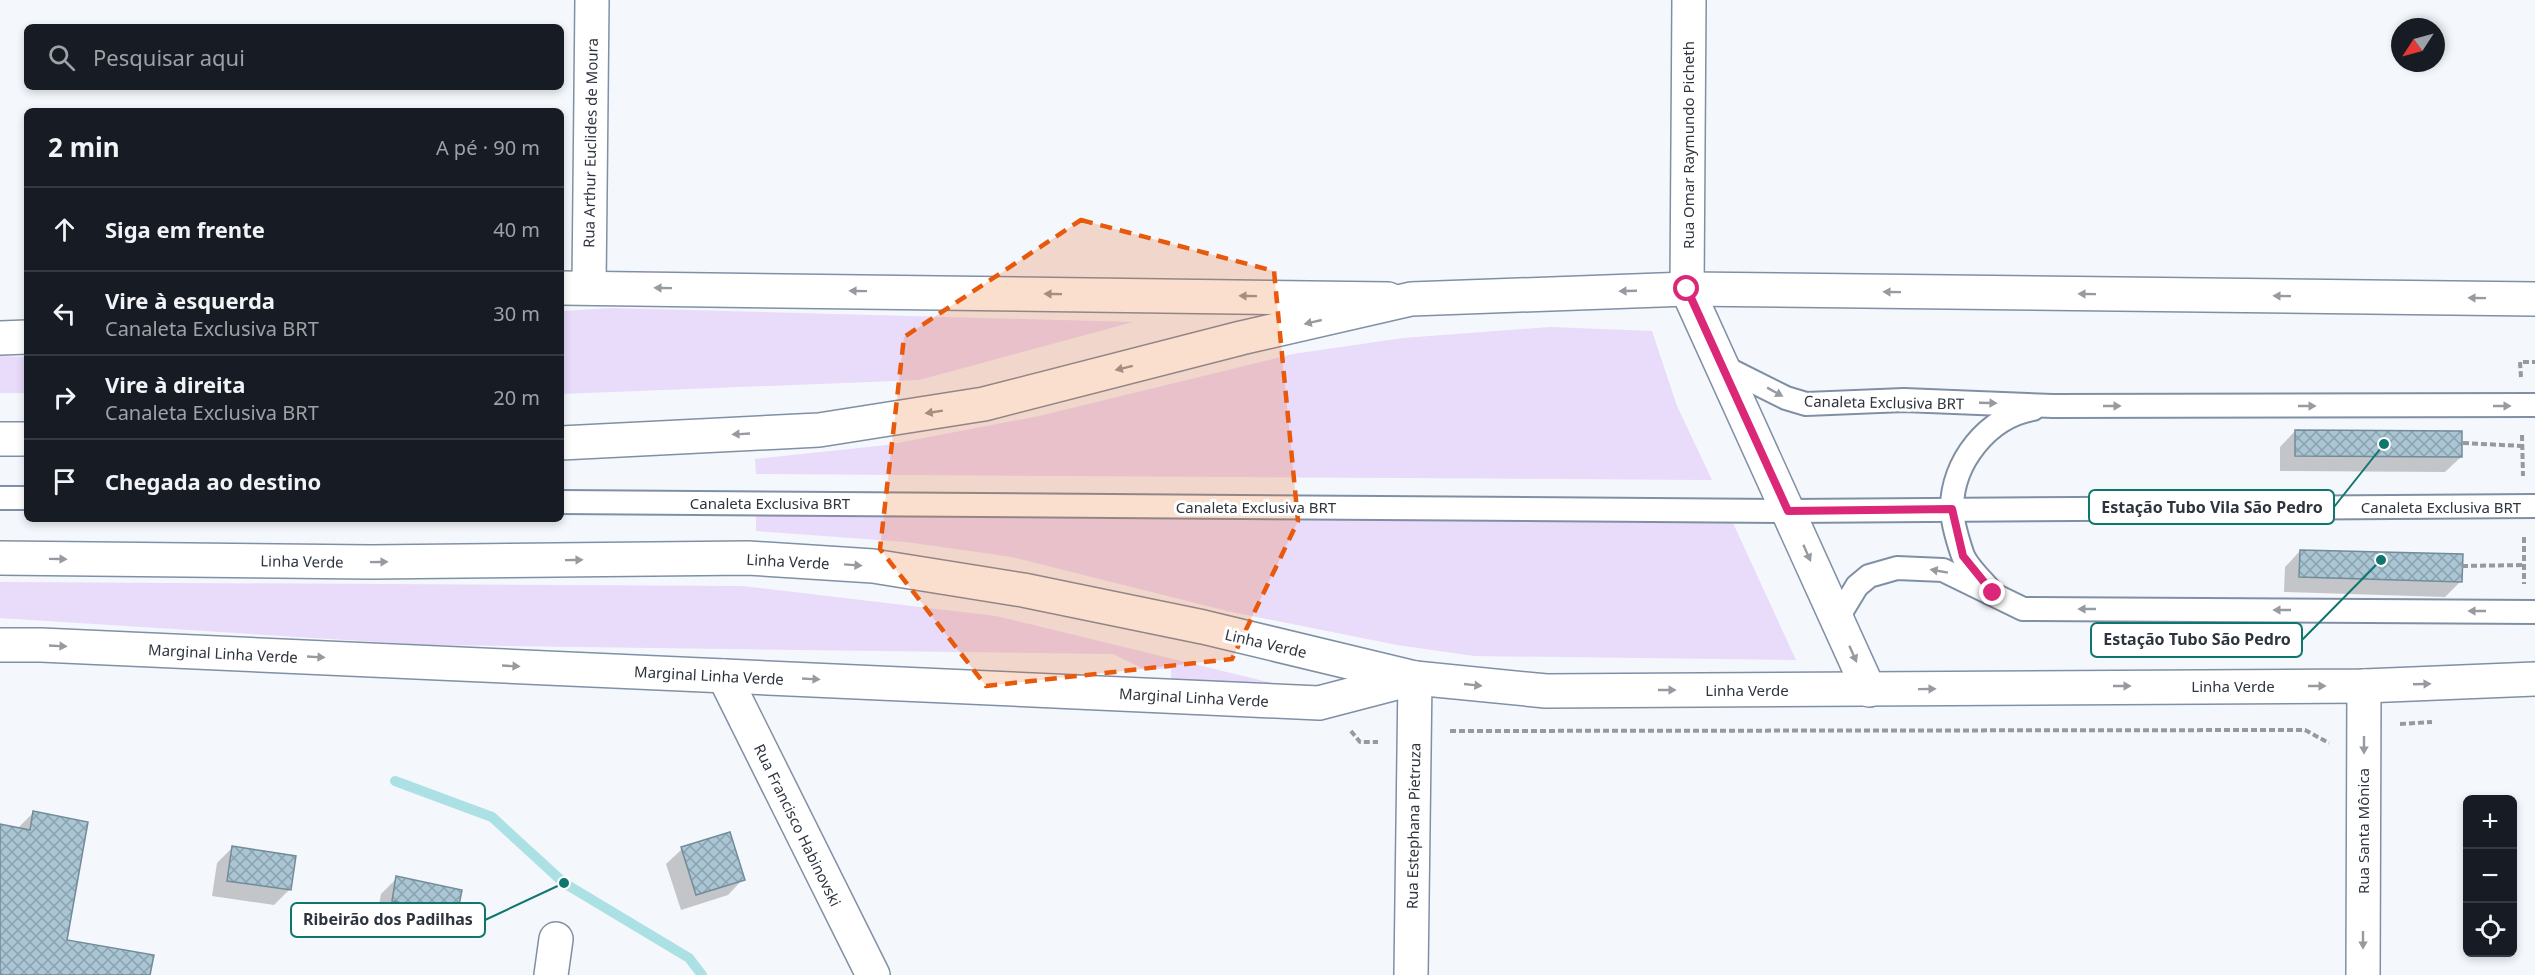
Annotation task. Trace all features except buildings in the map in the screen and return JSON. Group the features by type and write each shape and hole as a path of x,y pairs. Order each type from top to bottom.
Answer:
{"main road":[{"name":"Rua Arthur Euclides de Moura","path":"575,287 592,0"},
{"name":"Rua Omar Raymundo Picheth","path":"1687,289 1689,0"},
{"path":"575,287 1411,299 1687,289 2535,299"},
{"path":"1687,289 1869,690"},
{"path":"564,443 819,430 984,404 1241,338 1411,299"},
{"path":"0,338 24,337"},
{"path":"0,439 24,439"},
{"name":"Linha Verde","path":"0,558 371,562 747,558 873,566 1023,590 1203,627 1415,678 1546,691 2364,686 2535,679"},
{"name":"Marginal Linha Verde","path":"0,645 1319,703 1415,678"},
{"name":"Rua Francisco Habinovski","path":"724,676 873,975"},
{"name":"Rua Estephana Pietruza","path":"1411,975 1415,678"},
{"name":"Rua Santa Mônica","path":"2362,975 2364,686"},
{"path":"550,975 556,939"}],"lane":[{"name":"Canaleta Exclusiva BRT","path":"1722,366 1786,398 1806,404 1904,400 2053,406 2535,405"},
{"name":"Canaleta Exclusiva BRT","path":"1993,593 1963,556 1952,509 1957,478 1971,449 1993,426 2021,411 2053,406"},
{"path":"0,498 24,498"},
{"name":"Canaleta Exclusiva BRT","path":"564,502 1788,511 2535,506"},
{"name":"Canaleta Exclusiva BRT","path":"1837,620 1857,586 1869,576 1897,568 1943,570 2023,609 2535,612"}],"path":[{"path":"2463,443 2522,446"},
{"path":"2463,566 2524,565"},
{"path":"1448,731 2305,730 2327,744"}],"highlighted area":[{"path":"1081,220 1274,271 1298,521 1232,659 986,686 880,549 904,337"}],"shaded area":[{"path":"612,308 1133,322 919,380 564,394 564,311"},
{"path":"1550,327 1652,331 1677,406 1712,480 756,474 755,459 887,445 1039,416 1293,354 1403,338"},
{"path":"0,356 24,357 24,393 0,393"},
{"path":"756,515 1732,521 1796,660 1474,656 1397,645 1227,611 1012,557 906,542 756,531"},
{"path":"0,582 742,586 996,616 1276,684 1276,690 1171,688 1171,669 1144,669 1113,654 425,645 0,618"}],"waterway":[{"path":"395,781 492,817 564,883 689,958 702,975"}],"place":[{"name":"Estação Tubo Vila São Pedro","path":"2384,444"},
{"name":"Estação Tubo São Pedro","path":"2381,560"},
{"name":"Ribeirão dos Padilhas","path":"564,883"}],"route":[{"path":"1687,289 1788,511 1952,509 1963,556 1993,593"}]}
